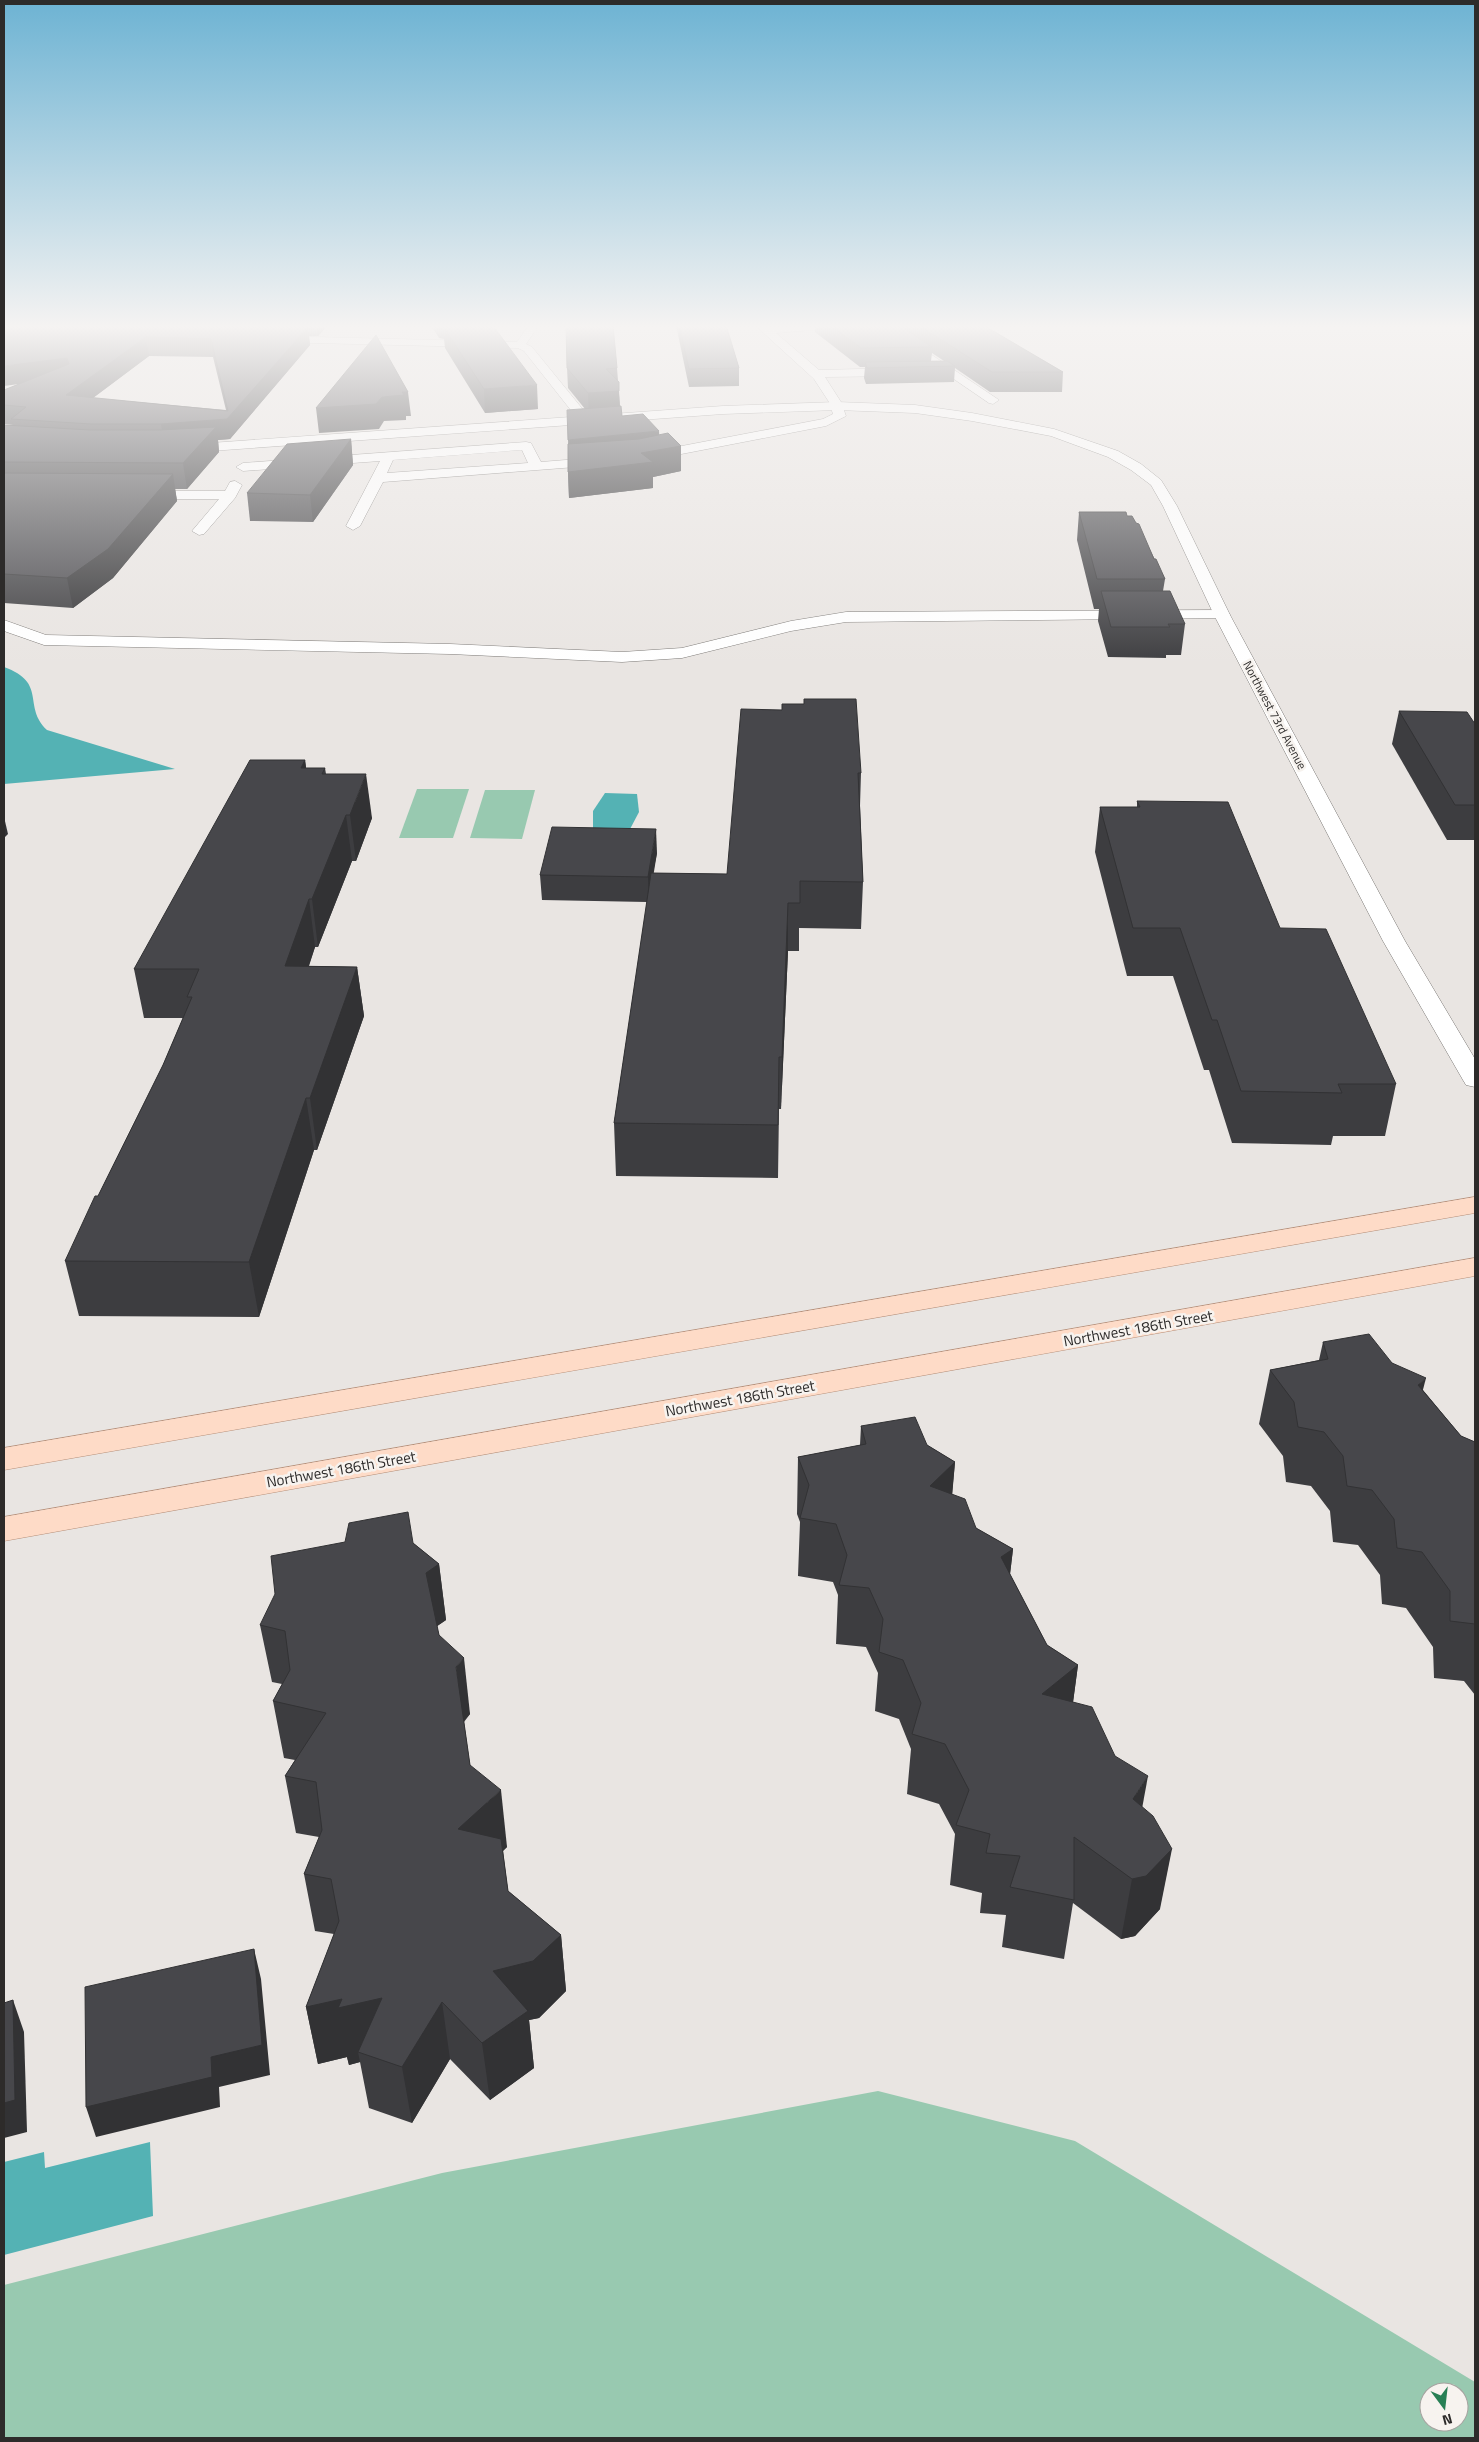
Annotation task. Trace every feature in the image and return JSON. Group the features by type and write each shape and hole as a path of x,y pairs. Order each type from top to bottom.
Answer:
{"main road":[{"path":"4,1459 1475,1205"},
{"name":"Northwest 186th Street","path":"4,1529 1475,1267"}],"street":[{"name":"Northwest 73rd Avenue","path":"173,449 331,439"},
{"path":"379,478 640,458 738,439"},
{"name":"Northwest 73rd Avenue","path":"1071,439 1113,454 1136,467 1156,483 1170,506 1222,615 1394,941 1475,1080"},
{"path":"199,531 230,496 243,467 236,446"},
{"path":"243,467 526,446 538,466"},
{"path":"353,526 389,456"},
{"path":"122,495 230,496"},
{"path":"4,625 44,640 450,649 622,658 682,653 791,626 846,617 1222,615"}],"green space":[{"path":"417,789 469,789 453,838 399,838"},
{"path":"485,790 535,790 522,839 470,838"},
{"path":"878,2091 1075,2141 1475,2382 1475,2438 4,2438 4,2285 442,2173"}],"water":[{"path":"4,667 26,680 33,696 36,712 47,730 175,769 4,784"},
{"path":"605,793 637,794 639,812 629,831 593,830 593,811"},
{"path":"150,2142 153,2216 4,2255 4,2162 44,2152 45,2168"}],"building":[{"path":"4,439 205,439 183,463 4,462"},
{"path":"351,439 310,495 247,493 287,444"},
{"path":"639,439 674,439 681,446 641,453 653,462 568,472 568,444"},
{"path":"4,473 173,474 108,549 67,578 4,574"},
{"path":"1079,512 1126,512 1127,516 1132,516 1136,523 1139,524 1165,579 1097,579"},
{"path":"1101,591 1170,591 1185,624 1168,624 1170,627 1111,627"},
{"path":"804,699 856,699 861,773 858,773 863,882 800,881 800,903 788,903 782,1057 779,1057 778,1125 614,1123 651,873 727,874 741,709 782,710 782,704 804,704"},
{"path":"1399,711 1467,712 1475,724 1475,805 1455,805"},
{"path":"250,760 305,760 301,768 325,768 322,774 366,774 350,815 346,815 312,899 309,899 285,966 357,967 310,1098 306,1098 249,1262 65,1261 95,1196 98,1196 163,1065 192,997 187,997 199,969 134,969"},
{"path":"1137,801 1228,802 1280,928 1326,929 1396,1084 1338,1084 1342,1093 1241,1091 1217,1020 1212,1020 1180,928 1133,928 1100,807 1140,807"},
{"path":"552,827 656,829 648,877 540,875"},
{"path":"1369,1334 1392,1363 1426,1378 1418,1385 1461,1436 1475,1442 1475,1624 1450,1621 1450,1591 1422,1552 1397,1548 1394,1519 1372,1490 1347,1486 1343,1456 1324,1432 1298,1427 1294,1402 1270,1370 1328,1359 1323,1342"},
{"path":"915,1417 927,1445 955,1462 930,1486 965,1499 976,1528 1013,1549 1001,1557 1047,1645 1078,1665 1042,1694 1092,1707 1115,1756 1148,1776 1133,1799 1153,1816 1172,1849 1146,1876 1132,1879 1074,1837 1074,1900 1010,1887 1020,1856 986,1853 990,1834 956,1825 969,1790 945,1744 912,1734 921,1703 903,1660 879,1652 883,1619 869,1588 839,1585 847,1555 836,1524 800,1518 809,1485 798,1457 866,1444 861,1426"},
{"path":"408,1512 413,1543 439,1564 426,1573 439,1635 464,1658 456,1667 470,1765 501,1790 458,1829 501,1839 508,1891 561,1935 533,1961 493,1971 528,2011 482,2043 442,2002 402,2067 358,2052 382,1998 338,2008 342,1999 306,2007 339,1921 331,1879 304,1874 322,1830 316,1782 285,1776 326,1713 273,1701 290,1670 285,1631 260,1625 275,1594 271,1556 345,1542 349,1523"},
{"path":"254,1949 262,2045 211,2057 212,2077 86,2107 85,1987"},
{"path":"13,2000 15,2100 4,2103 4,2003"}]}
